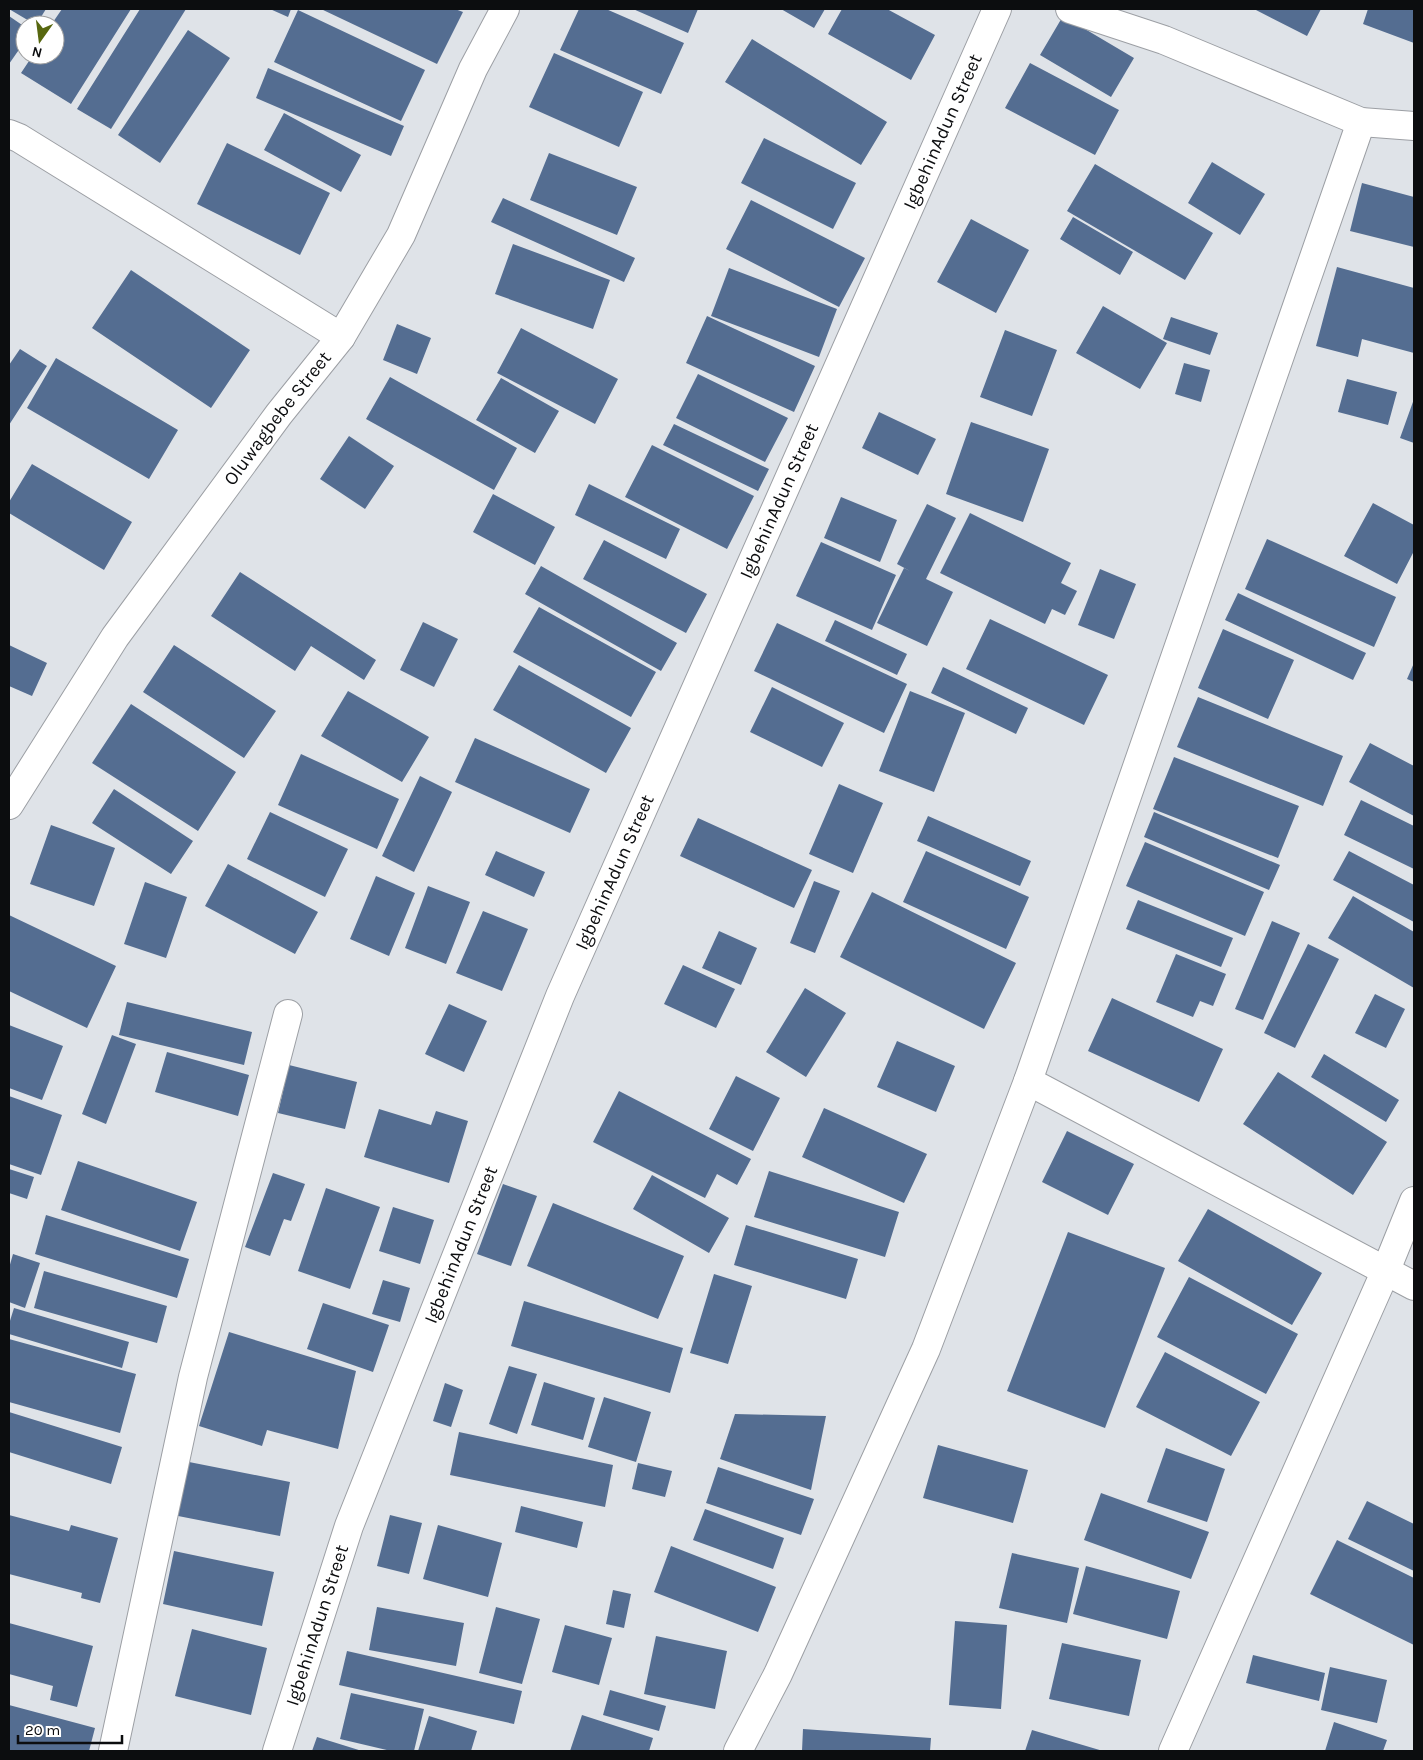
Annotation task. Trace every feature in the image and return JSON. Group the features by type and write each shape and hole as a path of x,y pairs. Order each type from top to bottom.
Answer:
{"street":[{"name":"Oluwagbebe Street","path":"9,804 115,637 280,414 341,336 401,235 473,69 505,9"},
{"name":"IgbehinAdun Street","path":"278,1751 349,1526 560,996 997,9"},
{"path":"1070,9 1164,40 1361,122 1414,126"},
{"path":"738,1751 778,1674 926,1349 1028,1081 1361,122"},
{"path":"9,134 341,336"},
{"path":"113,1751 193,1377 288,1014"},
{"path":"1028,1081 1414,1286"},
{"path":"1173,1751 1386,1270 1414,1201"}],"building":[{"path":"9,9 46,9 42,15 19,15"},
{"path":"62,9 131,9 71,104 21,73 26,65 65,65 65,15 58,15"},
{"path":"140,9 186,9 111,129 77,109"},
{"path":"270,9 291,9 288,17"},
{"path":"321,9 455,9 463,12 437,64"},
{"path":"579,9 606,9 684,43 661,94 560,50"},
{"path":"633,9 698,9 688,33"},
{"path":"781,9 825,9 814,28"},
{"path":"842,9 887,9 935,35 911,80 828,34"},
{"path":"1254,9 1321,9 1307,36"},
{"path":"1368,9 1414,9 1414,43 1363,24"},
{"path":"298,10 425,70 401,121 274,62"},
{"path":"9,16 15,20 15,55 9,64"},
{"path":"1063,16 1134,58 1111,97 1040,55"},
{"path":"188,30 230,58 160,163 118,135"},
{"path":"752,39 887,122 861,165 725,82"},
{"path":"554,53 643,92 619,147 529,107"},
{"path":"1030,63 1119,110 1095,155 1005,108"},
{"path":"268,68 404,126 391,156 256,98"},
{"path":"284,113 361,155 341,192 264,150"},
{"path":"764,138 856,183 833,229 741,183"},
{"path":"227,143 330,193 300,255 197,204"},
{"path":"549,153 637,187 617,235 530,200"},
{"path":"1212,162 1265,194 1240,235 1188,203"},
{"path":"1095,164 1213,233 1185,280 1067,211"},
{"path":"1362,183 1414,197 1414,247 1350,231"},
{"path":"503,198 635,258 624,282 491,222"},
{"path":"751,200 865,258 839,307 726,249"},
{"path":"1073,217 1133,252 1120,275 1060,239"},
{"path":"971,219 1029,250 996,313 937,282"},
{"path":"513,244 610,280 593,329 495,294"},
{"path":"1337,267 1414,288 1414,353 1362,339 1358,357 1316,346"},
{"path":"729,268 837,309 819,357 711,316"},
{"path":"131,270 250,350 211,408 92,328"},
{"path":"1103,306 1167,343 1140,389 1076,353"},
{"path":"707,316 815,366 794,412 686,363"},
{"path":"1171,317 1218,333 1210,355 1163,339"},
{"path":"397,324 431,338 417,374 383,360"},
{"path":"521,328 618,379 595,424 497,373"},
{"path":"1005,330 1057,350 1032,416 980,397"},
{"path":"20,349 47,366 9,425 9,365"},
{"path":"56,358 178,430 149,479 27,408"},
{"path":"1184,363 1210,370 1201,402 1175,394"},
{"path":"698,374 788,418 765,462 676,418"},
{"path":"390,377 517,448 494,490 366,419"},
{"path":"501,378 559,411 535,453 476,420"},
{"path":"1347,379 1397,392 1388,425 1338,412"},
{"path":"1414,399 1414,443 1400,438"},
{"path":"879,412 936,439 918,475 862,448"},
{"path":"971,422 1049,449 1023,522 946,494"},
{"path":"674,424 769,469 758,491 663,445"},
{"path":"349,436 394,466 365,509 320,479"},
{"path":"652,445 754,496 727,549 625,497"},
{"path":"32,464 132,522 104,570 9,513 9,502"},
{"path":"589,484 680,529 666,559 575,515"},
{"path":"493,494 555,527 535,565 473,532"},
{"path":"841,497 897,520 880,562 824,538"},
{"path":"1373,503 1414,525 1414,551 1397,584 1344,556"},
{"path":"927,504 956,518 926,579 953,592 927,646 877,623 904,568 910,571 897,564"},
{"path":"970,513 1071,563 1061,583 1077,591 1065,615 1052,609 1045,624 940,573"},
{"path":"1267,539 1396,597 1374,647 1245,589"},
{"path":"604,540 707,594 686,633 583,579"},
{"path":"821,542 896,575 872,630 796,596"},
{"path":"541,566 677,643 661,671 525,594"},
{"path":"1100,569 1136,584 1114,639 1078,625"},
{"path":"240,572 376,660 364,680 311,646 295,671 211,616"},
{"path":"1238,593 1366,653 1353,680 1225,620"},
{"path":"539,607 656,672 631,717 513,652"},
{"path":"990,619 1108,675 1084,725 966,669"},
{"path":"835,620 907,654 897,675 825,641"},
{"path":"423,622 458,639 434,687 400,670"},
{"path":"777,623 907,684 884,733 754,671"},
{"path":"1223,629 1294,660 1268,719 1198,688"},
{"path":"9,645 47,663 32,696 9,686"},
{"path":"174,645 276,711 244,758 143,692"},
{"path":"1414,663 1414,682 1407,679"},
{"path":"519,665 631,728 606,773 493,710"},
{"path":"943,667 1028,708 1016,734 931,693"},
{"path":"772,687 844,723 822,767 750,732"},
{"path":"348,691 429,737 402,782 321,736"},
{"path":"910,691 965,713 934,792 879,771"},
{"path":"1198,697 1343,756 1323,806 1177,747"},
{"path":"131,704 236,772 198,831 92,763"},
{"path":"475,738 590,789 570,833 455,782"},
{"path":"1370,743 1414,766 1414,816 1349,782"},
{"path":"301,754 399,799 377,849 278,805"},
{"path":"1174,757 1299,806 1278,858 1153,809"},
{"path":"420,776 452,792 414,872 382,856"},
{"path":"839,784 883,803 853,873 809,854"},
{"path":"114,789 193,841 171,874 92,823"},
{"path":"1361,800 1414,826 1414,869 1344,835"},
{"path":"270,812 348,849 325,897 247,859"},
{"path":"1154,812 1280,865 1269,890 1144,837"},
{"path":"928,816 1031,861 1020,886 917,841"},
{"path":"698,818 812,870 794,908 680,856"},
{"path":"51,825 115,848 94,906 30,884"},
{"path":"1145,842 1264,892 1245,936 1126,886"},
{"path":"496,851 545,872 534,897 485,875"},
{"path":"926,851 1029,897 1006,949 903,902"},
{"path":"1349,851 1414,885 1414,922 1333,880"},
{"path":"228,864 318,912 295,954 205,906"},
{"path":"376,876 415,893 389,956 350,939"},
{"path":"814,881 840,891 815,953 790,943"},
{"path":"145,882 187,897 166,958 124,944"},
{"path":"428,886 470,902 446,964 405,948"},
{"path":"872,892 1016,963 984,1029 840,957"},
{"path":"1353,896 1414,932 1414,988 1328,938"},
{"path":"1138,900 1233,938 1221,967 1126,929"},
{"path":"483,911 528,929 502,991 456,973"},
{"path":"9,915 116,966 87,1028 9,991"},
{"path":"1272,921 1300,933 1263,1020 1235,1009"},
{"path":"719,931 757,948 741,985 702,968"},
{"path":"1308,944 1339,959 1295,1048 1264,1033"},
{"path":"1176,954 1226,974 1213,1006 1200,1001 1193,1017 1156,1002"},
{"path":"683,965 735,989 716,1028 664,1004"},
{"path":"805,988 846,1013 806,1077 766,1052"},
{"path":"1375,994 1405,1009 1386,1048 1355,1033"},
{"path":"1112,998 1223,1049 1199,1102 1088,1051"},
{"path":"127,1002 252,1032 244,1065 119,1035"},
{"path":"449,1004 487,1021 464,1072 425,1054"},
{"path":"9,1025 63,1046 42,1100 9,1088"},
{"path":"112,1035 136,1044 106,1124 82,1114"},
{"path":"897,1041 955,1066 936,1112 877,1087"},
{"path":"167,1052 249,1075 238,1116 155,1092"},
{"path":"1324,1054 1399,1100 1386,1122 1311,1077"},
{"path":"289,1065 357,1082 345,1129 278,1113"},
{"path":"1278,1072 1387,1142 1353,1195 1243,1124"},
{"path":"736,1076 780,1098 753,1151 709,1129"},
{"path":"619,1091 751,1159 737,1185 717,1174 705,1198 593,1142"},
{"path":"9,1096 62,1115 41,1175 9,1164"},
{"path":"824,1108 927,1154 904,1203 802,1157"},
{"path":"379,1109 431,1125 436,1111 468,1121 449,1183 364,1157"},
{"path":"1067,1131 1134,1164 1108,1215 1042,1182"},
{"path":"78,1161 197,1202 180,1251 61,1210"},
{"path":"9,1169 34,1177 27,1199 9,1193"},
{"path":"769,1171 899,1212 885,1257 754,1217"},
{"path":"273,1173 305,1184 291,1221 284,1219 270,1256 245,1247"},
{"path":"652,1175 729,1218 709,1253 633,1209"},
{"path":"503,1184 537,1196 511,1266 477,1254"},
{"path":"326,1188 380,1207 350,1289 298,1271"},
{"path":"553,1203 684,1256 658,1319 527,1266"},
{"path":"393,1207 434,1220 420,1264 379,1251"},
{"path":"1208,1209 1322,1273 1292,1325 1178,1261"},
{"path":"46,1215 189,1259 177,1298 35,1254"},
{"path":"746,1225 858,1259 846,1299 734,1265"},
{"path":"1068,1232 1165,1268 1105,1428 1007,1391"},
{"path":"13,1254 40,1263 25,1308 9,1302 9,1268"},
{"path":"44,1271 167,1306 157,1343 34,1308"},
{"path":"714,1274 752,1286 728,1364 690,1353"},
{"path":"1189,1277 1298,1334 1266,1394 1157,1337"},
{"path":"383,1280 410,1288 400,1322 372,1314"},
{"path":"524,1301 683,1348 670,1393 511,1346"},
{"path":"323,1303 389,1325 373,1372 307,1349"},
{"path":"14,1308 129,1342 122,1368 9,1334 9,1324"},
{"path":"229,1332 356,1371 338,1449 267,1430 262,1446 199,1426"},
{"path":"9,1339 136,1374 120,1433 9,1402"},
{"path":"1165,1352 1260,1402 1231,1456 1136,1407"},
{"path":"509,1366 537,1374 517,1434 489,1424"},
{"path":"544,1382 595,1398 583,1440 531,1425"},
{"path":"445,1383 463,1390 451,1427 433,1421"},
{"path":"604,1397 651,1412 636,1462 588,1447"},
{"path":"9,1412 122,1447 111,1484 9,1452"},
{"path":"735,1414 826,1416 811,1490 720,1459"},
{"path":"459,1432 613,1465 605,1507 450,1475"},
{"path":"938,1445 1028,1470 1013,1523 923,1498"},
{"path":"1166,1448 1225,1469 1207,1522 1147,1502"},
{"path":"184,1461 290,1482 280,1536 173,1515"},
{"path":"638,1463 672,1471 665,1497 632,1489"},
{"path":"718,1467 814,1499 801,1535 706,1503"},
{"path":"1101,1493 1209,1532 1191,1579 1084,1540"},
{"path":"1367,1501 1414,1524 1414,1571 1348,1539"},
{"path":"521,1506 583,1522 577,1548 515,1532"},
{"path":"705,1509 784,1538 773,1569 693,1540"},
{"path":"9,1515 69,1531 71,1525 118,1538 100,1603 81,1598 82,1593 9,1574"},
{"path":"390,1515 422,1523 409,1574 377,1566"},
{"path":"438,1525 502,1543 488,1597 423,1579"},
{"path":"1337,1540 1414,1578 1414,1645 1310,1594"},
{"path":"671,1546 776,1587 758,1632 654,1592"},
{"path":"174,1551 274,1572 262,1626 163,1604"},
{"path":"1012,1553 1079,1568 1067,1623 999,1608"},
{"path":"1086,1566 1180,1591 1167,1639 1073,1614"},
{"path":"613,1590 631,1594 624,1628 606,1624"},
{"path":"377,1607 464,1623 456,1666 369,1650"},
{"path":"496,1607 540,1619 522,1684 479,1673"},
{"path":"955,1621 1007,1625 1001,1709 949,1705"},
{"path":"9,1623 93,1646 77,1707 50,1700 53,1686 9,1674"},
{"path":"565,1625 612,1638 599,1685 552,1672"},
{"path":"192,1629 267,1648 251,1715 175,1696"},
{"path":"656,1636 727,1651 715,1709 644,1694"},
{"path":"1062,1643 1141,1660 1129,1716 1049,1699"},
{"path":"347,1651 522,1691 514,1724 339,1685"},
{"path":"1253,1655 1325,1673 1319,1701 1246,1683"},
{"path":"1330,1667 1387,1680 1377,1723 1321,1710"},
{"path":"610,1690 666,1706 659,1731 603,1715"},
{"path":"351,1693 424,1709 414,1751 391,1751 340,1739"},
{"path":"9,1705 95,1728 89,1751 9,1751"},
{"path":"582,1715 653,1738 649,1751 570,1751"},
{"path":"429,1716 477,1731 471,1751 418,1751"},
{"path":"1334,1722 1387,1740 1383,1751 1325,1751"},
{"path":"803,1729 931,1738 930,1751 802,1751"},
{"path":"1032,1730 1103,1751 1025,1751"},
{"path":"317,1737 362,1751 312,1751"}]}
